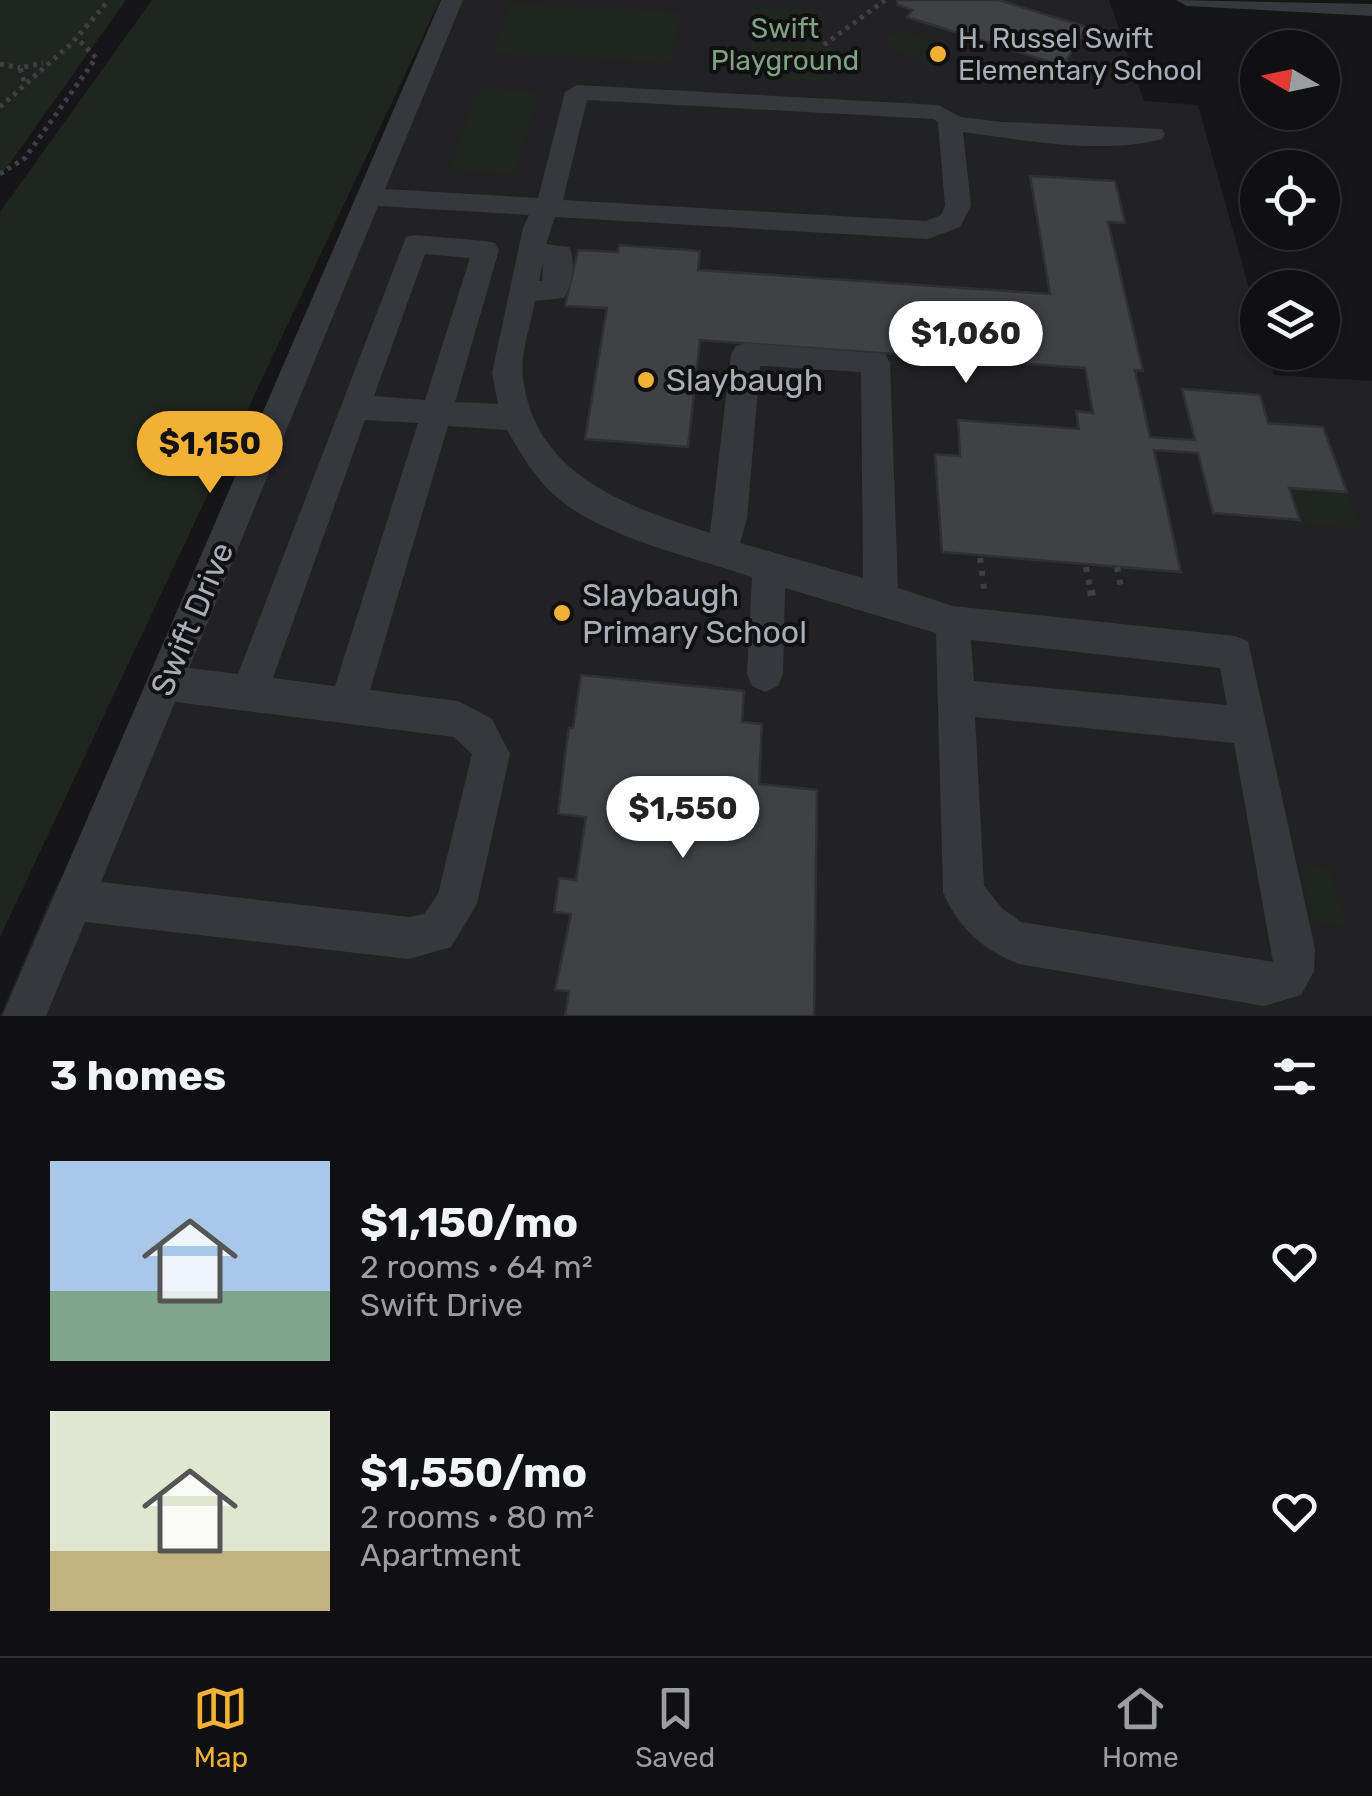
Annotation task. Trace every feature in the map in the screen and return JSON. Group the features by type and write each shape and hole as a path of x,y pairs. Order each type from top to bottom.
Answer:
{"street":[{"name":"Swift Drive","path":"24,1016 452,0"},
{"path":"1187,0 1372,10 1366,0"},
{"path":"953,622 964,892 980,918 999,936 1019,943 1278,984 1290,978 1296,966 1294,950 1235,653 953,622 721,553 598,506 565,484 535,450 516,418 507,373 531,252 576,92 938,112 952,123 1007,131 1123,137 1154,134"},
{"path":"371,197 928,230 951,220 958,206 952,123"},
{"path":"249,693 415,244 486,250 347,706"},
{"path":"721,553 731,519 746,354 875,362 882,598"},
{"path":"356,407 516,418"},
{"path":"765,674 769,568"},
{"path":"73,900 410,938 436,932 461,893 491,754 472,725 458,719 165,683"},
{"path":"955,697 1248,726"}],"path":[{"path":"0,107 78,38 108,0"},
{"path":"824,44 885,0"},
{"path":"0,174 25,158 96,58 78,38"},
{"path":"0,64 20,68 48,61"},
{"path":"20,68 24,82"},
{"path":"980,558 984,589"},
{"path":"1086,566 1092,598"},
{"path":"1117,567 1121,588"}],"shaded area":[{"path":"452,0 1109,0 1144,101 1198,105 1244,270 1240,270 1240,370 1372,381 1372,1016 0,1016 51,897 165,683"}],"green space":[{"path":"0,0 126,0 0,177"},
{"path":"152,0 440,0 0,937 0,212"},
{"path":"510,3 680,12 672,63 493,53"},
{"name":"Swift Playground","path":"752,6 824,9 824,82 746,78"},
{"path":"907,32 939,43 942,55 912,57 885,43 888,36"},
{"path":"478,88 539,92 515,174 449,170"},
{"path":"1289,488 1347,492 1360,528 1301,524"},
{"path":"1299,864 1330,868 1346,926 1314,923"}],"building":[{"path":"897,0 998,0 1087,27 1063,66 907,17 912,10 898,5"},
{"name":"Slaybaugh","path":"1030,176 1115,181 1125,223 1108,222 1143,371 1135,370 1150,437 1195,440 1182,389 1260,395 1268,423 1323,427 1347,492 1289,488 1300,520 1213,513 1198,453 1154,450 1181,572 942,552 935,454 960,456 958,420 1079,429 1076,411 1093,413 1085,368 700,340 688,447 585,439 607,308 565,306 578,250 618,252 619,245 700,251 698,270 1050,294"},
{"name":"Slaybaugh Primary School","path":"581,675 744,691 742,722 762,724 759,784 817,790 814,1016 565,1016 569,991 555,990 571,914 554,912 559,878 576,880 586,817 558,814 567,740 569,728 573,728"}],"place":[{"name":"H. Russel Swift Elementary School","path":"938,54"},
{"name":"Slaybaugh","path":"646,380"},
{"name":"Slaybaugh Primary School","path":"562,613"}]}
